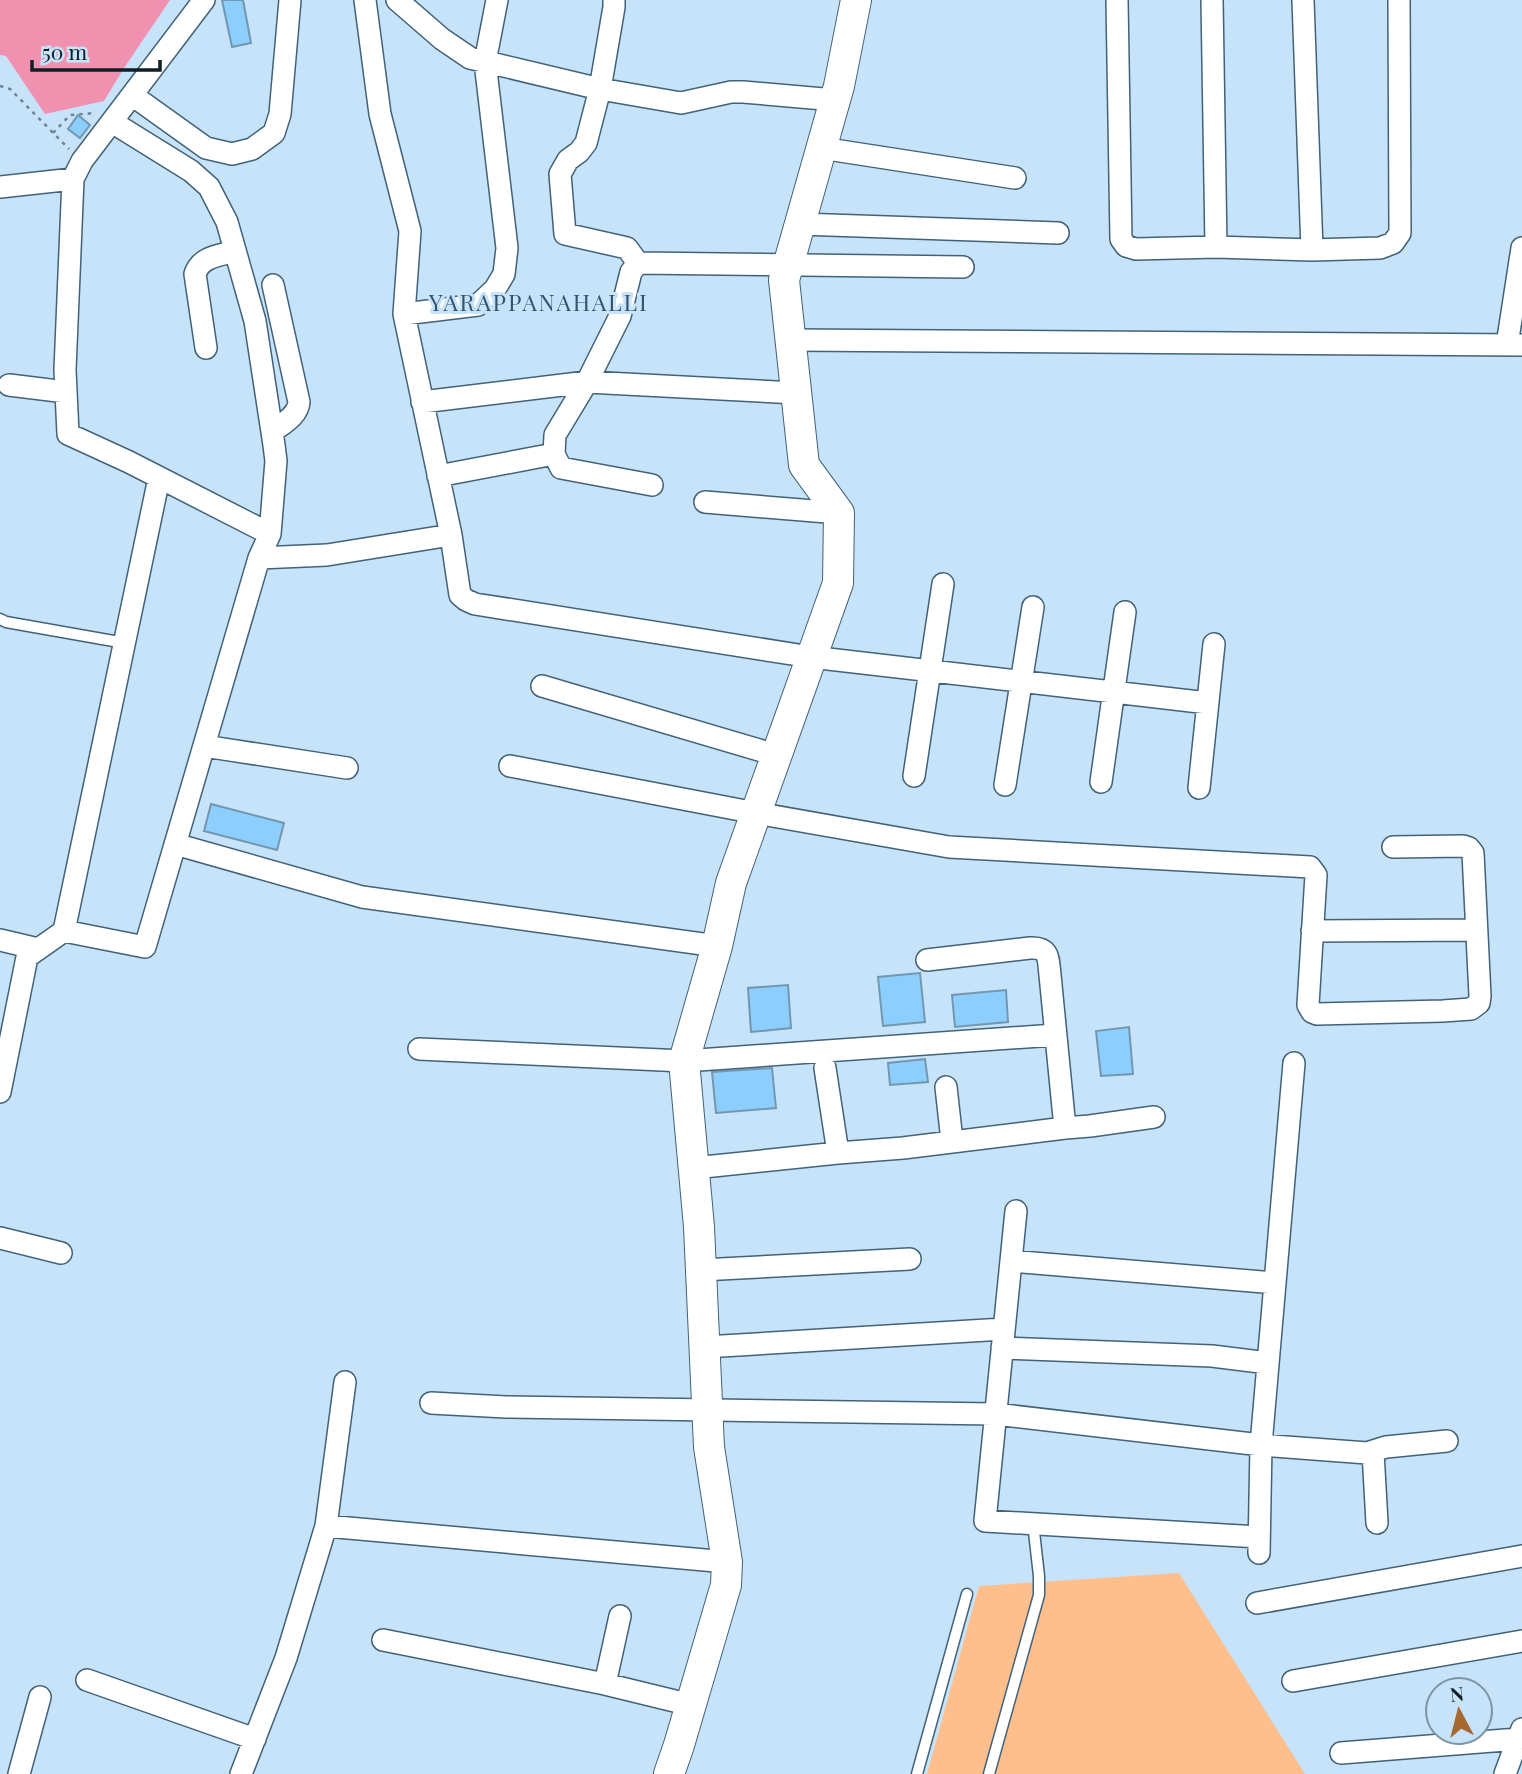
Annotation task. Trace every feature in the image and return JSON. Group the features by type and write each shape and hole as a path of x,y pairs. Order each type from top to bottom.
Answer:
{"street":[{"path":"204,0 77,170 65,370 68,434 270,534"},
{"path":"132,95 206,148 232,154 252,149 274,133 281,114 290,0"},
{"path":"365,0 380,114 410,230 404,314 451,535 460,595 475,604 811,657 1208,703"},
{"path":"397,0 442,39 470,58 600,89 675,102 743,92 835,100"},
{"path":"404,314 478,305 495,289 504,274 507,248 485,62 497,0"},
{"path":"614,0 600,89 586,143 568,160 560,174 565,234 627,248 638,263"},
{"path":"669,1774 726,1585 727,1562 709,1447 701,1270 684,1061 717,946 731,883 838,583 839,513 804,465 784,280 835,100 856,0"},
{"path":"1117,0 1121,239 1126,246 1312,250 1380,248 1393,243 1400,233 1399,0"},
{"path":"1212,0 1216,247"},
{"path":"1303,0 1312,250"},
{"path":"64,931 145,947 260,558 270,534 276,461 255,321 227,222 209,187 191,171 112,122"},
{"path":"821,148 1015,178"},
{"path":"0,187 77,170"},
{"path":"800,223 1058,233"},
{"path":"790,340 1515,345 1522,248"},
{"path":"206,348 195,274 198,265 207,259 235,251"},
{"path":"638,263 963,267"},
{"path":"638,263 631,272 620,316 587,382 555,435 554,454 561,468 652,485"},
{"path":"272,432 299,408 273,285"},
{"path":"422,402 587,382 796,393"},
{"path":"9,385 66,392"},
{"path":"438,476 554,454"},
{"path":"0,1092 27,957 64,931 159,478"},
{"path":"705,502 839,513"},
{"path":"260,558 327,555 451,535"},
{"path":"914,776 943,584"},
{"path":"1005,785 1033,607"},
{"path":"1101,782 1125,611"},
{"path":"1199,788 1214,644"},
{"path":"542,686 776,755"},
{"path":"204,746 347,768"},
{"path":"510,766 949,847 1310,867 1316,875 1308,1005 1312,1012 1471,1009 1479,1003 1480,996 1473,853 1463,846 1393,847"},
{"path":"175,844 362,897 717,946"},
{"path":"1312,931 1476,930"},
{"path":"0,940 38,949"},
{"path":"927,960 1039,947 1044,950 1047,954 1065,1128"},
{"path":"419,1049 684,1061 1055,1035"},
{"path":"1016,1211 985,1521 1033,1522 1259,1545 1261,1445 1294,1063"},
{"path":"825,1068 838,1153"},
{"path":"946,1087 952,1141"},
{"path":"694,1168 903,1148 1154,1117"},
{"path":"0,1238 61,1253"},
{"path":"701,1270 910,1259"},
{"path":"1011,1261 1275,1283"},
{"path":"705,1346 1003,1338 1268,1363"},
{"path":"240,1774 286,1658 326,1526 345,1382"},
{"path":"431,1403 506,1407 995,1414 1261,1445 1367,1453 1386,1447 1447,1441"},
{"path":"1373,1452 1377,1523"},
{"path":"326,1526 727,1562"},
{"path":"1257,1603 1522,1556"},
{"path":"605,1684 620,1616"},
{"path":"383,1640 605,1684 691,1705"},
{"path":"1293,1681 1522,1641"},
{"path":"87,1680 255,1739"},
{"path":"19,1774 40,1697"},
{"path":"1341,1753 1520,1734 1505,1774"}],"lane":[{"path":"0,619 125,643"},
{"path":"989,1774 1040,1595 1033,1522"},
{"path":"917,1774 967,1594"}],"path":[{"path":"0,86 10,89 77,170"}],"shaded area":[{"path":"0,0 170,0 104,101 45,114 6,56 0,55"},
{"path":"1179,1573 1305,1774 927,1774 979,1586"}],"building":[{"path":"222,0 243,0 251,43 232,47"},
{"path":"78,115 90,125 80,138 68,129"},
{"path":"211,804 284,823 277,850 204,831"},
{"path":"920,973 925,1022 883,1026 878,977"},
{"path":"788,985 791,1028 751,1032 748,988"},
{"path":"1006,990 1008,1022 955,1027 952,995"},
{"path":"1129,1027 1133,1074 1101,1076 1096,1031"},
{"path":"925,1059 928,1082 890,1085 888,1063"},
{"path":"772,1068 776,1108 716,1113 712,1072"}],"district":[{"name":"YARAPPANAHALLI","path":"539,303"}]}
